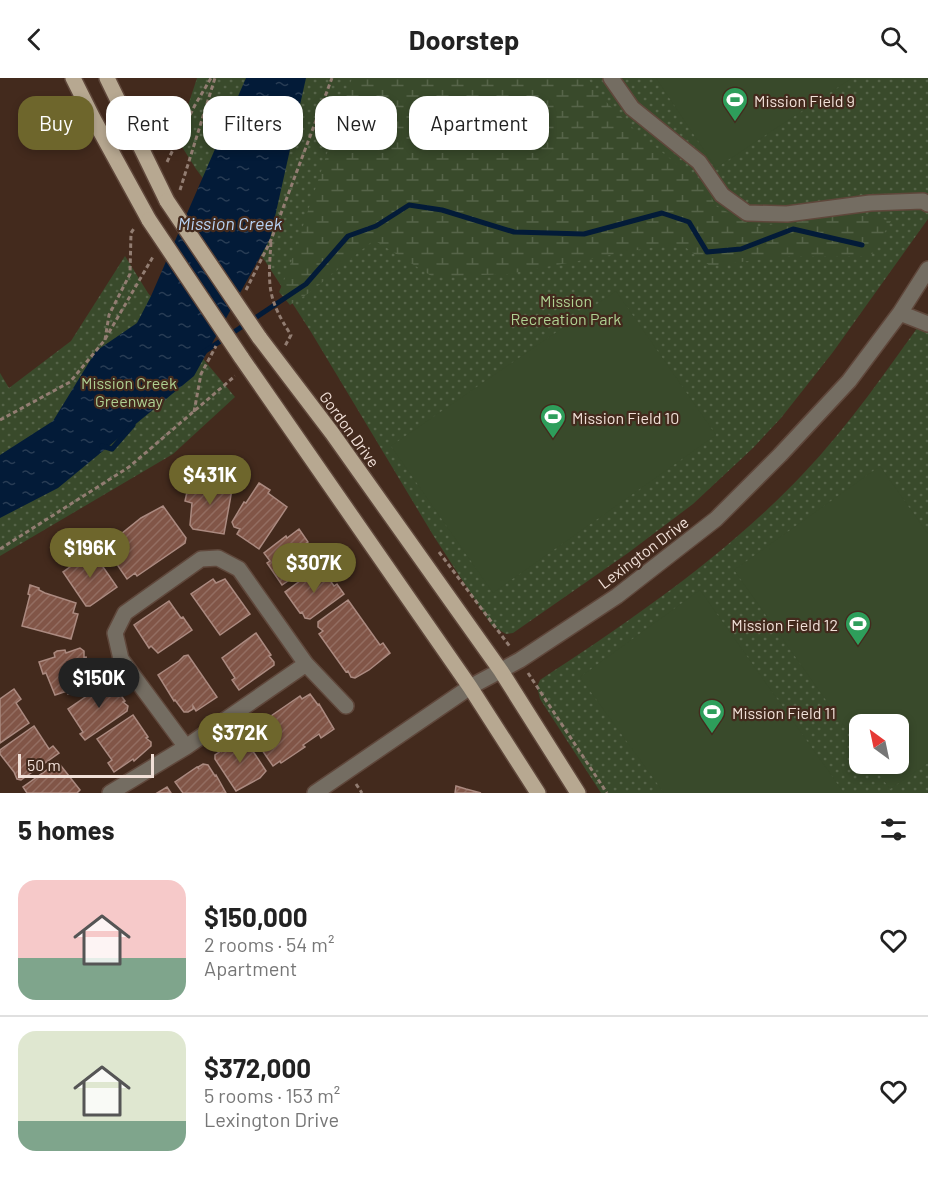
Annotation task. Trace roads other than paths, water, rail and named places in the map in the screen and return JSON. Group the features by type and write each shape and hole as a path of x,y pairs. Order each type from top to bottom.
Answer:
{"main road":[{"path":"73,78 146,215 241,357 470,687 537,793"},
{"name":"Gordon Drive","path":"107,78 167,201 259,338 338,442 501,671 578,793"}],"street":[{"path":"611,78 632,108 699,162 722,195 747,213 787,214 870,203 923,201 928,204"},
{"name":"Lexington Drive","path":"315,793 470,687 520,660 616,596 716,519 849,381 900,313 928,269"},
{"path":"900,313 928,324"},
{"path":"186,747 121,660 115,633 125,613 201,559 218,558 239,569 306,663 346,706"},
{"path":"110,793 186,747 306,663"}],"water":[{"name":"Mission Creek","path":"246,78 306,78 302,96 238,96"},
{"name":"Mission Creek","path":"215,150 290,150 270,239 194,376 58,488 0,518 0,455 53,421 96,351 137,323"}],"waterway":[{"path":"204,352 306,284 348,236 376,226 409,205 442,210 514,232 584,234 662,213 689,222 707,252 741,249 793,229 862,245"},
{"path":"102,446 112,449 133,425"}],"place":[{"name":"Mission Field 9","path":"735,123"},
{"name":"Mission Field 10","path":"553,440"},
{"name":"Mission Field 12","path":"858,647"},
{"name":"Mission Field 11","path":"712,735"}],"park label":[{"name":"Mission Recreation Park","path":"566,309"},
{"name":"Mission Creek Greenway","path":"129,391"}]}
